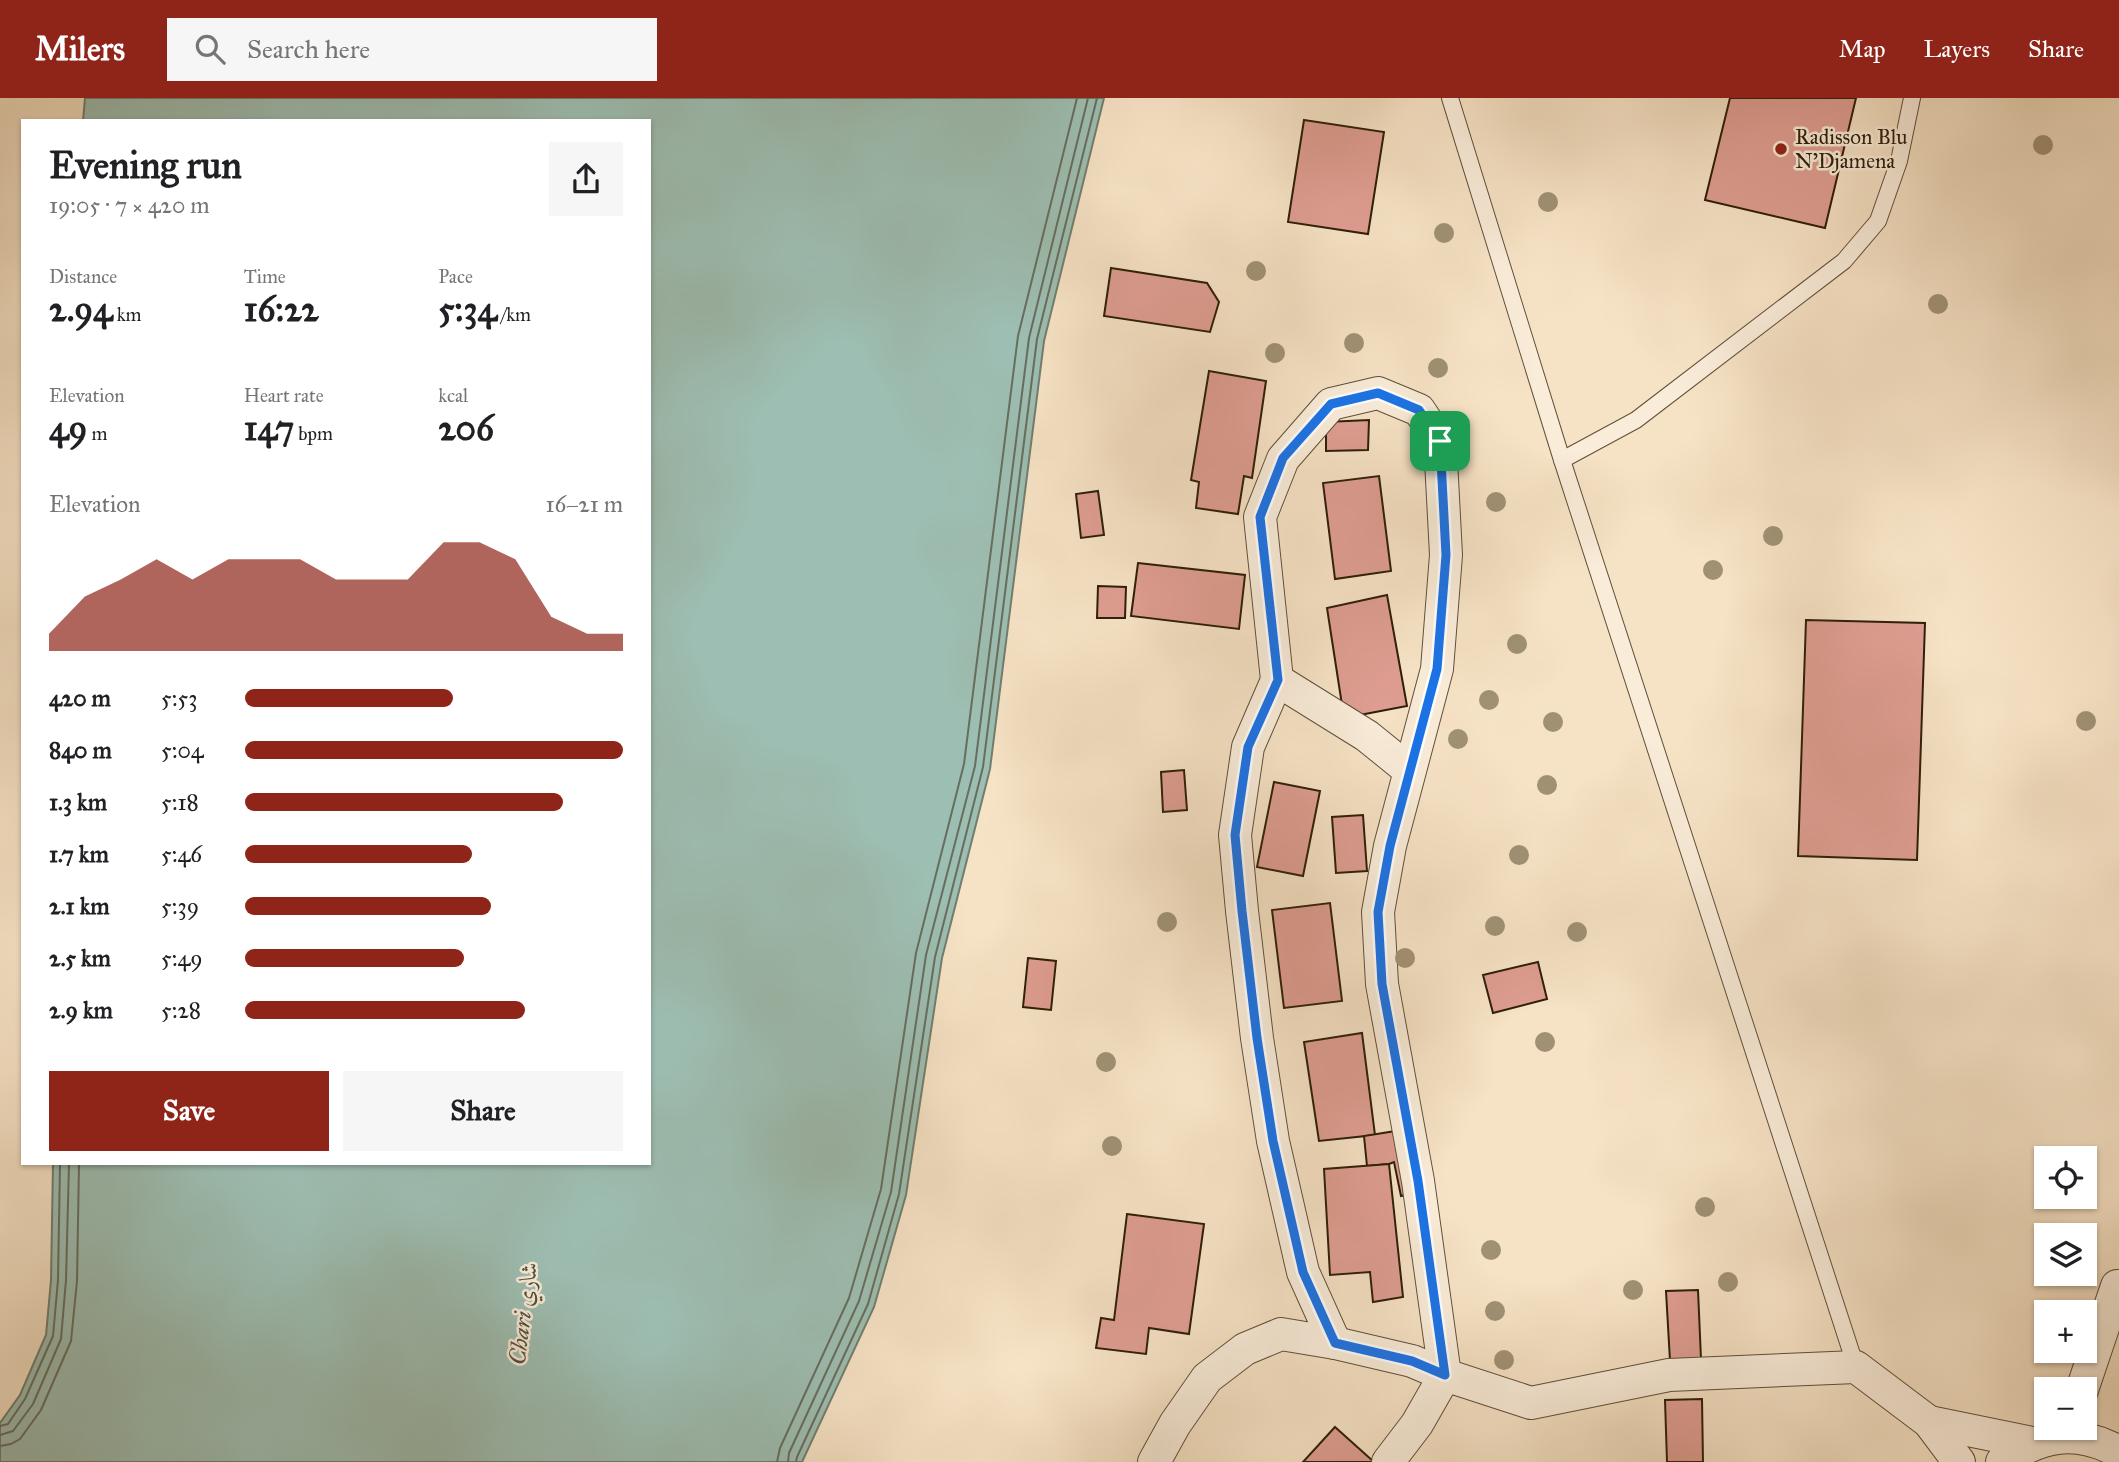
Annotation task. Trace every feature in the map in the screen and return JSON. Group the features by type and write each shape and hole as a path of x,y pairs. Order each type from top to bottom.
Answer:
{"street":[{"path":"1335,1343 1303,1272 1273,1141 1257,1038 1235,835 1248,747 1278,680 1260,517 1283,458 1331,404 1378,393 1419,410 1440,441 1446,555 1437,669 1390,846 1378,912 1382,984 1418,1181 1445,1375 1417,1424 1388,1462"},
{"path":"1278,680 1367,736 1409,770"},
{"path":"2086,1377 2118,1286"},
{"path":"1154,1462 1175,1424 1208,1378 1245,1349 1281,1334 1412,1361 1445,1375 1531,1403 1669,1375 1856,1367 1929,1422 1959,1462"},
{"path":"1929,1422 2032,1443"},
{"path":"2002,1462 2042,1440"},
{"path":"2097,1440 2119,1452"}],"lane":[{"path":"1450,98 1562,460 1856,1367"},
{"path":"1562,460 1636,420 1844,261 1878,220 1899,161 1912,98"}],"water":[{"name":"Chari شاري","path":"85,98 1104,98 1044,341 990,769 942,958 906,1195 874,1307 802,1462 0,1462 0,1423 20,1395 46,1335 51,1280 53,1165 651,1165 651,119 83,119"}],"building":[{"name":"Radisson Blu N'Djamena","path":"1730,98 1856,98 1825,228 1705,200"},
{"path":"1304,120 1384,132 1368,234 1288,222"},
{"path":"1111,268 1207,283 1219,302 1210,332 1104,316"},
{"path":"1209,371 1266,381 1252,478 1244,476 1238,514 1196,508 1199,482 1191,480"},
{"path":"1369,420 1368,450 1326,451 1326,422"},
{"path":"1379,476 1391,571 1335,579 1323,483"},
{"path":"1098,491 1104,535 1081,538 1076,494"},
{"path":"1138,563 1245,575 1239,629 1131,616"},
{"path":"1098,586 1126,587 1125,618 1097,618"},
{"path":"1387,595 1407,706 1344,718 1327,608"},
{"path":"1806,620 1925,623 1917,860 1798,856"},
{"path":"1184,770 1187,810 1163,812 1161,772"},
{"path":"1274,782 1320,791 1303,876 1257,867"},
{"path":"1363,815 1367,871 1336,873 1332,817"},
{"path":"1330,903 1342,1001 1284,1008 1272,910"},
{"path":"1028,958 1056,961 1051,1010 1023,1007"},
{"path":"1538,962 1547,999 1493,1013 1483,975"},
{"path":"1362,1033 1375,1135 1319,1141 1304,1042"},
{"path":"1402,1130 1420,1192 1401,1196 1394,1162 1367,1166 1364,1136"},
{"path":"1389,1164 1403,1297 1373,1302 1370,1272 1330,1275 1324,1169"},
{"path":"1127,1214 1204,1224 1189,1334 1149,1328 1146,1354 1096,1348 1101,1318 1114,1320"},
{"path":"1698,1290 1701,1359 1670,1361 1666,1291"},
{"path":"1702,1399 1703,1462 1667,1462 1665,1400"},
{"path":"1335,1427 1374,1462 1303,1462"}],"place":[{"name":"Radisson Blu N'Djamena","path":"1781,149"}],"route":[{"path":"1378,393 1419,410 1440,441 1446,555 1437,669 1390,846 1378,912 1382,984 1418,1181 1445,1375 1412,1361 1335,1343 1303,1272 1273,1141 1257,1038 1235,835 1248,747 1278,680 1260,517 1283,458 1331,404 1378,393"}]}
